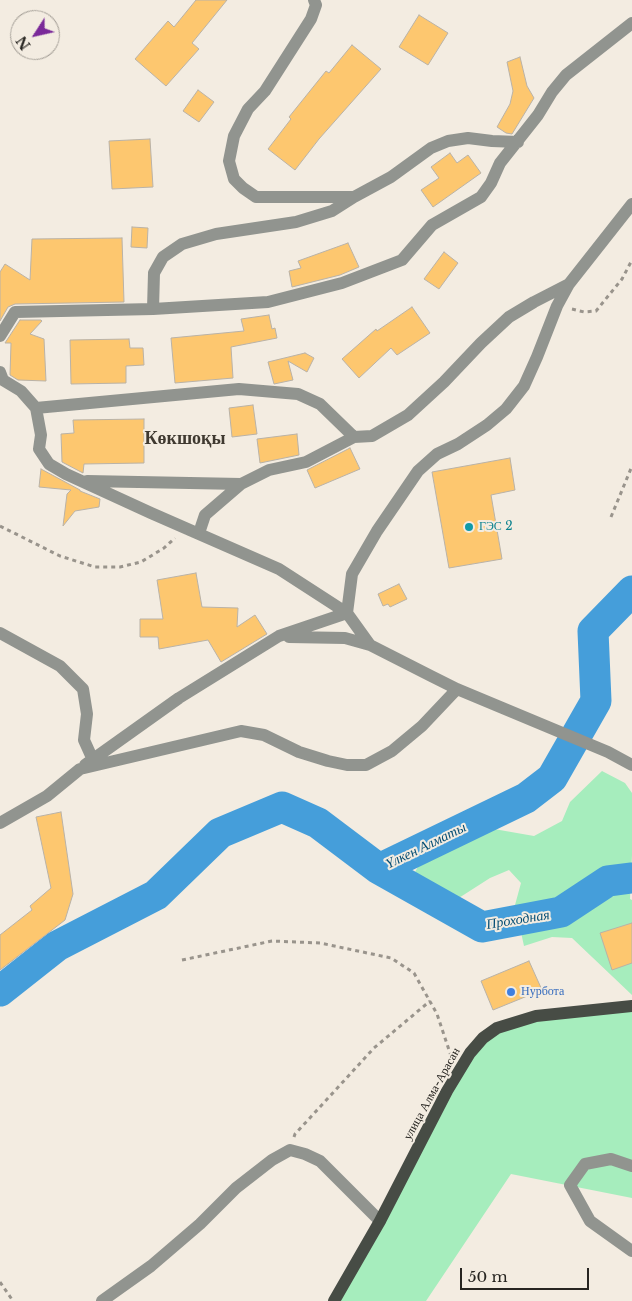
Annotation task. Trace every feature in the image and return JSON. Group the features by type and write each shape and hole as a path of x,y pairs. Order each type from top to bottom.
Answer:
{"main road":[{"name":"улица Алма-Арасан","path":"334,1301 380,1221 456,1073 482,1038 497,1028 536,1016 632,1006"}],"street":[{"path":"316,2 311,19 265,91 248,110 234,136 229,161 234,179 256,197 354,197"},
{"path":"0,336 15,312 154,310 268,302 342,283 402,260 432,225 481,197 491,183 500,163 518,142 566,75 632,23"},
{"path":"154,310 154,273 163,257 182,244 216,234 296,222 332,211 391,177 431,148 448,141 468,138 518,142"},
{"path":"347,613 352,574 377,531 418,471 437,454 458,444 506,409 524,386 557,306 569,284 632,204"},
{"path":"193,531 205,515 241,484 268,470 306,462 354,437 372,436 408,414 444,382 509,317 569,284"},
{"path":"522,309 539,308 547,312 550,323"},
{"path":"0,372 3,380 21,392 36,408 41,435 39,449 49,464 193,531 279,568 347,613 370,644"},
{"path":"36,408 239,389 298,394 320,404 354,437"},
{"path":"82,480 241,484"},
{"path":"0,823 47,796 80,769 179,698 279,636 347,613"},
{"path":"0,633 60,666 84,689 87,714 84,740 93,760"},
{"path":"279,636 345,638 370,644 457,689 608,752 632,765"},
{"path":"80,769 241,731 264,735 299,752 328,761 347,765 366,765 392,751 422,726 457,689"},
{"path":"102,1301 151,1266 200,1224 236,1188 272,1160 290,1150 320,1161 380,1221"},
{"path":"632,1166 610,1158 585,1164 570,1185 590,1221 632,1251"}],"path":[{"path":"557,306 584,312 596,311 622,279 632,260"},
{"path":"611,517 632,466"},
{"path":"0,526 60,556 95,567 120,567 141,562 193,531"},
{"path":"182,960 272,941 320,943 391,958 414,973 430,1001 437,1014 456,1073"},
{"path":"290,1150 295,1134 374,1048 430,1001"},
{"path":"0,1282 13,1301"}],"green space":[{"path":"602,771 625,783 632,793 630,899 632,900 632,995 572,938 552,937 524,946 515,905 521,883 509,870 490,878 451,903 414,874 421,861 451,850 494,829 534,836 562,821 570,802"},
{"path":"632,1006 632,1198 511,1174 426,1301 334,1301 456,1073 497,1028"}],"building":[{"path":"196,0 227,0 192,43 199,49 166,86 135,59 168,21 174,27"},
{"path":"419,15 448,33 428,65 399,47"},
{"path":"352,45 381,69 319,139 295,170 268,149 291,119 289,117 326,71 329,73"},
{"path":"520,57 527,86 534,98 512,134 506,133 497,127 510,104 513,91 507,62"},
{"path":"198,90 214,102 199,122 183,111"},
{"path":"150,139 153,187 112,189 109,141"},
{"path":"450,153 457,163 468,155 481,173 433,207 421,190 439,178 431,167"},
{"path":"132,227 148,228 147,248 131,247"},
{"path":"122,238 124,302 15,304 8,307 0,321 0,272 5,264 30,280 32,239"},
{"path":"348,243 359,267 340,275 292,287 289,271 301,268 298,261"},
{"path":"444,252 458,263 439,289 424,279"},
{"path":"412,307 430,333 397,355 391,348 359,378 342,359 376,329 377,331"},
{"path":"269,315 272,329 275,328 277,338 231,347 233,378 175,383 171,338 244,331 241,319"},
{"path":"20,320 42,321 30,334 44,339 46,381 18,380 10,375 11,343 5,343"},
{"path":"129,339 130,348 143,348 144,365 126,366 126,383 71,384 70,340"},
{"path":"305,353 314,358 307,372 288,361 293,380 274,384 268,362"},
{"path":"253,405 257,434 232,437 229,408"},
{"path":"144,419 144,463 84,464 83,473 62,462 61,434 74,433 73,420"},
{"path":"297,434 299,455 260,463 257,439"},
{"path":"350,448 360,469 315,488 307,470"},
{"name":"ГЭС 2","path":"510,458 515,490 491,495 502,559 449,568 432,472"},
{"path":"41,469 80,491 100,499 99,507 75,511 63,526 67,494 71,490 39,487"},
{"path":"196,573 202,607 238,608 237,627 255,615 267,634 221,662 208,640 159,649 158,637 140,637 140,619 163,619 157,580"},
{"path":"399,584 407,599 390,607 388,604 383,606 378,594"},
{"path":"61,812 73,894 65,920 0,970 0,935 32,910 30,906 51,888 36,817"},
{"path":"632,923 632,963 612,970 600,933"},
{"path":"529,961 542,990 493,1010 481,981"}],"waterway":[{"name":"Үлкен Алматы","path":"0,991 57,946 156,895 220,833 282,807 318,823 379,869 526,798 552,778 596,701 593,631 632,591"},
{"name":"Проходная","path":"379,869 482,927 561,912 608,881 632,878"}],"place":[{"name":"ГЭС 2","path":"469,527"},
{"name":"Нурбота","path":"511,992"}],"district":[{"name":"Көкшоқы","path":"185,439"}]}
